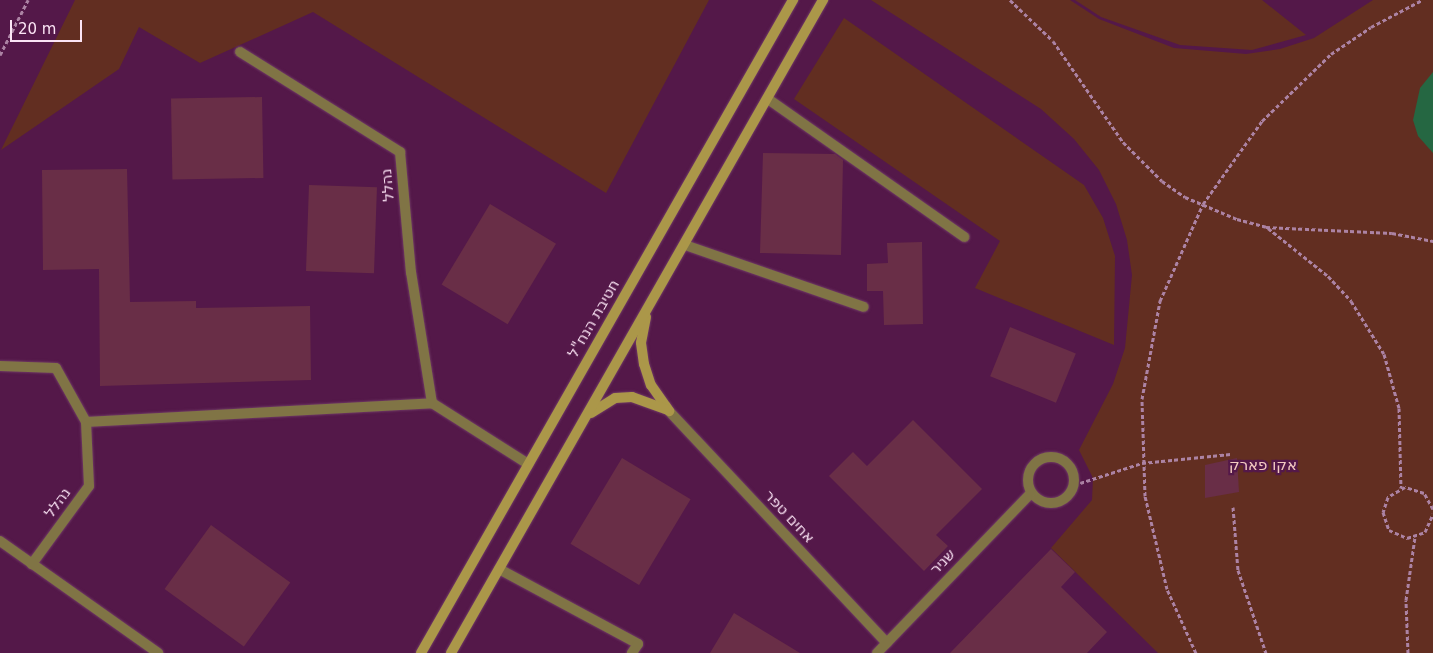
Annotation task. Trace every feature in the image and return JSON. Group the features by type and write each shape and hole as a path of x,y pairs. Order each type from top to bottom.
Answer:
{"street":[{"name":"חטיבת הנח\"ל","path":"421,653 793,0"},
{"path":"451,653 823,0"},
{"name":"נהלל","path":"240,52 400,152 410,272 432,403"},
{"path":"768,99 964,237"},
{"path":"685,245 864,307"},
{"path":"648,309 641,343 644,364 651,385 669,411"},
{"name":"נהלל","path":"0,366 56,368 86,422 89,486 32,564"},
{"path":"586,416 615,398 632,396 669,411"},
{"path":"86,422 432,403 528,464"},
{"name":"אחים טפר","path":"669,411 887,643"},
{"path":"1049,457 1068,465 1074,485 1066,498 1054,504 1042,502 1031,493 1029,472 1039,460 1049,457"},
{"name":"שניר","path":"877,653 1031,493"},
{"path":"0,542 151,651"},
{"path":"499,569 638,644 632,653"}],"path":[{"path":"0,55 28,0"},
{"path":"1010,0 1053,41 1123,142 1162,181 1202,206 1266,227 1392,232 1433,241"},
{"path":"1196,653 1167,589 1154,543 1142,463 1142,399 1148,350 1160,301 1202,206 1236,154 1295,86 1371,27 1422,0"},
{"path":"1266,227 1334,282 1369,327 1384,354 1399,408 1402,488"},
{"path":"1074,485 1142,463 1231,454"},
{"path":"1433,509 1421,491 1402,488 1386,500 1384,519 1395,535 1415,537 1427,529 1433,514"},
{"path":"1233,507 1238,570 1266,653"},
{"path":"1408,653 1406,600 1415,537"}],"green space":[{"path":"75,0 709,0 606,193 313,12 200,63 139,27 119,69 1,150"},
{"name":"אקו פארק","path":"871,0 1070,0 1099,19 1174,48 1246,54 1280,49 1314,38 1373,0 1433,0 1433,653 1158,653 1051,548 1092,500 1093,478 1079,450 1113,384 1125,348 1132,275 1127,240 1116,204 1099,170 1074,139 1041,109"},
{"path":"1075,0 1262,0 1306,35 1252,50 1180,45 1101,17"},
{"path":"844,18 1084,185 1103,218 1115,256 1114,345 975,288 1000,241 794,99"}],"shaded area":[{"path":"1433,72 1433,153 1418,136 1413,120 1420,88"}],"building":[{"path":"262,97 263,178 172,180 171,99"},
{"path":"763,153 835,154 843,160 841,255 760,253"},
{"path":"127,169 130,302 196,301 196,308 310,306 311,380 100,386 99,269 43,270 42,170"},
{"path":"309,185 377,187 374,273 306,271"},
{"path":"490,204 556,244 508,324 442,285"},
{"path":"922,242 923,324 884,325 883,291 867,291 867,264 888,263 887,243"},
{"path":"1010,327 1076,354 1056,403 990,376"},
{"path":"913,420 982,489 936,535 948,546 924,571 829,476 853,452 867,466"},
{"path":"622,458 691,499 639,585 570,544"},
{"path":"1237,458 1239,492 1205,498 1205,465"},
{"path":"211,525 290,583 244,647 165,589"},
{"path":"1051,549 1075,572 1061,587 1107,632 1087,653 950,653"},
{"path":"734,613 800,653 710,653"}]}
